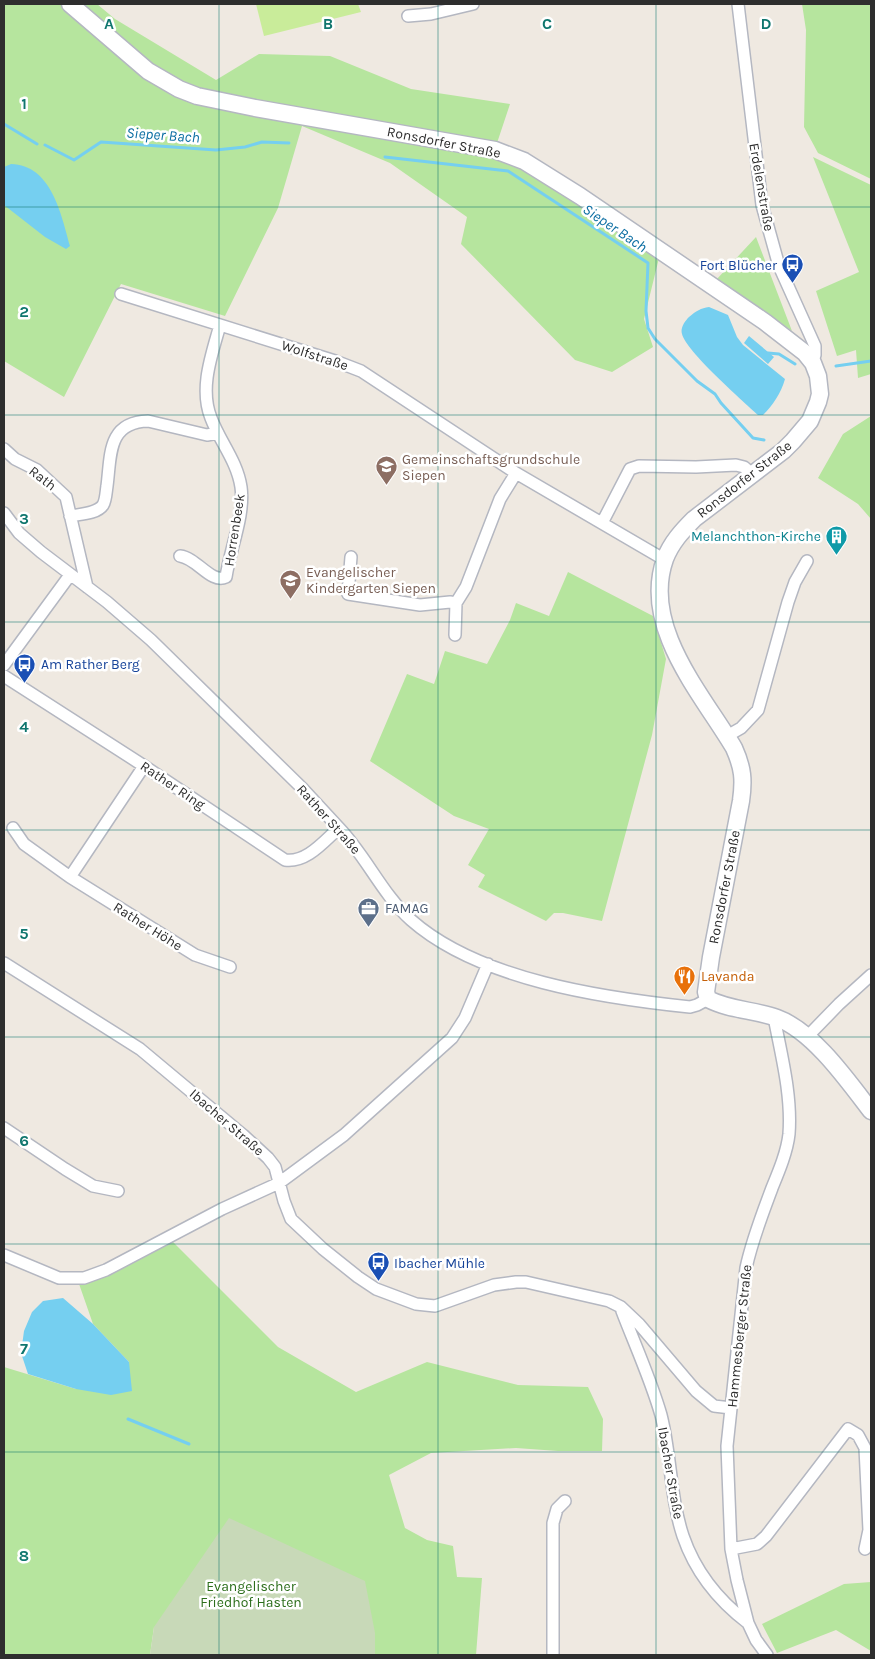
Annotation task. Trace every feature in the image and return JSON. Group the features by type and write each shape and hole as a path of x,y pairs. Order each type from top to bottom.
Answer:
{"main road":[{"name":"Ronsdorfer Straße","path":"70,4 148,71 179,89 197,96 495,150 524,161 580,196 765,322 797,346 812,362 820,394 815,412 793,441 694,519 682,531 672,545 665,560 660,589 661,610 668,636 684,669 727,736 741,763 743,784 711,957 706,992 708,999"},
{"path":"708,999 774,1017 791,1024 807,1037 843,1074 871,1111"}],"street":[{"path":"408,16 431,9 473,4"},
{"name":"Erdelenstraße","path":"738,4 762,205 779,266 816,346 816,355 812,362"},
{"name":"Wolfstraße","path":"121,294 335,361 361,372 516,473 665,560"},
{"name":"Horrenbeek","path":"180,556 187,557 214,578 222,579 226,577 238,521 241,490 236,468 218,433 208,408 206,390 209,365 220,325"},
{"path":"70,516 97,510 103,505 113,442 125,426 140,421 148,421 206,435 218,433"},
{"name":"Rath","path":"4,449 15,459 38,470 66,497 87,587"},
{"path":"602,523 630,468 639,466 736,465 744,466 752,474"},
{"path":"455,635 456,602 466,587 500,499 516,473"},
{"path":"4,513 19,533 70,575 4,665"},
{"path":"351,557 348,594 420,605 456,602"},
{"path":"727,736 741,728 758,710 788,602 796,582 808,561"},
{"name":"Rather Straße","path":"70,575 150,640 181,669 339,828 352,842 394,901 411,920 434,938 454,950 488,964 557,986 609,996 690,1007 708,999"},
{"name":"Rather Ring","path":"4,676 285,860 301,859 339,828"},
{"path":"70,877 144,766"},
{"name":"Rather Höhe","path":"13,828 24,844 70,877 195,955 230,967"},
{"name":"Ibacher Straße","path":"4,963 147,1055 195,1094 268,1158 275,1167 291,1219 323,1249 376,1289 416,1304 435,1306 494,1285 516,1282 526,1282 599,1298 621,1307 639,1324 696,1391 714,1406 731,1408"},
{"path":"4,1255 59,1278 84,1278 127,1260 222,1209 279,1184 344,1135 452,1038 465,1018 488,964"},
{"path":"807,1037 838,1004 871,975"},
{"name":"Hammesberger Straße","path":"767,1655 756,1640 748,1623 731,1549 727,1446 746,1268 752,1241 780,1167 789,1134 784,1059 774,1017"},
{"path":"4,1128 93,1186 118,1192"},
{"name":"Ibacher Straße","path":"621,1307 661,1415 683,1535 694,1560 706,1579 728,1607 748,1623"},
{"path":"731,1549 757,1544 766,1536 848,1429 858,1435 865,1448 869,1530 865,1550"},
{"path":"553,1655 553,1522 558,1509 565,1501"}],"green space":[{"path":"4,4 97,4 115,19 216,80 259,54 330,56 411,89 510,104 495,149 659,258 644,319 653,347 612,372 575,360 461,244 467,217 390,163 302,126 278,208 225,316 121,284 64,397 4,361"},
{"path":"256,4 358,4 361,12 264,36"},
{"path":"802,4 871,4 871,179 818,153 804,127 806,30"},
{"path":"813,157 871,185 871,374 858,378 856,350 837,356 816,291 859,272"},
{"path":"756,237 792,331 716,280"},
{"path":"871,416 871,519 858,504 818,478 843,434"},
{"path":"568,572 653,616 666,659 652,735 602,921 554,913 546,921 478,887 485,875 468,865 489,829 454,816 370,761 407,674 434,684 445,651 487,664 510,620 516,603 549,616"},
{"path":"172,1241 278,1347 356,1392 427,1362 518,1385 588,1387 603,1419 602,1451 558,1451 516,1448 431,1453 389,1475 405,1528 427,1540 453,1546 457,1577 482,1578 476,1655 375,1655 154,1627 150,1655 4,1655 4,1367 76,1389 129,1362 93,1324 78,1281"},
{"name":"Evangelischer Friedhof Hasten","path":"229,1518 365,1581 375,1633 375,1655 150,1655 154,1627"},
{"path":"871,1582 871,1651 836,1630 777,1653 762,1624 844,1584"}],"water":[{"path":"11,164 25,166 45,182 63,219 70,246 66,249 45,237 4,205 4,167"},
{"path":"709,307 728,315 737,337 743,345 785,379 776,398 763,415 758,415 693,352 682,334 682,327 689,317 696,311"},
{"path":"749,336 774,357 768,364 744,343"},
{"path":"63,1298 93,1324 129,1362 132,1391 111,1395 76,1389 28,1374 21,1353 24,1331 32,1312 43,1301"}],"waterway":[{"name":"Sieper Bach","path":"4,124 37,144"},
{"name":"Sieper Bach","path":"45,145 74,160 101,142 216,150 245,147 262,142 289,143"},
{"name":"Sieper Bach","path":"385,157 508,171 648,263 646,311 648,328 655,339 697,381 715,394 753,438 764,440"},
{"name":"Sieper Bach","path":"768,353 779,354 795,364"},
{"name":"Sieper Bach","path":"836,366 871,361"},
{"path":"128,1419 189,1444"}],"place":[{"name":"Fort Blücher","path":"793,284"},
{"name":"Gemeinschaftsgrundschule Siepen","path":"386,486"},
{"name":"Melanchthon-Kirche","path":"837,555"},
{"name":"Evangelischer Kindergarten Siepen","path":"290,599"},
{"name":"Am Rather Berg","path":"25,683"},
{"name":"FAMAG","path":"369,927"},
{"name":"Lavanda","path":"685,995"},
{"name":"Ibacher Mühle","path":"378,1282"}]}
